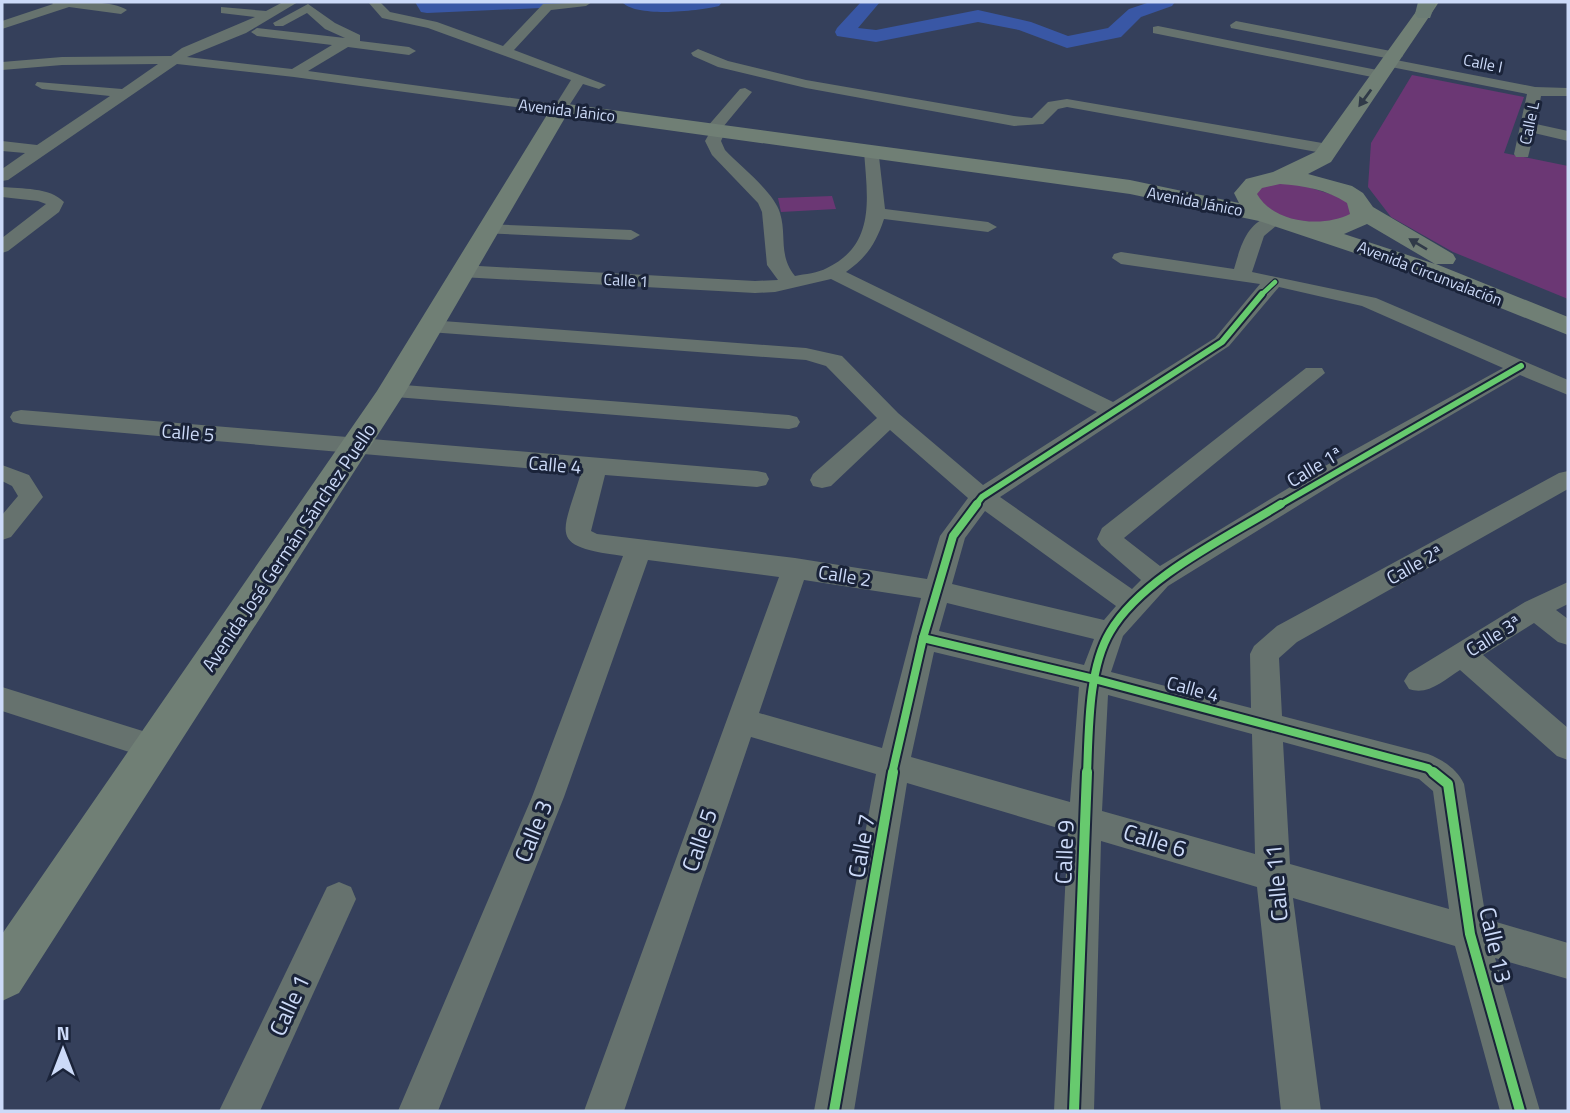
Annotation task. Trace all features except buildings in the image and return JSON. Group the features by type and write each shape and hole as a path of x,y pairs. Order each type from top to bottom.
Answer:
{"main road":[{"path":"1280,177 1318,161 1395,61 1445,2"},
{"path":"1353,149 1395,61 1427,6"},
{"name":"Avenida Jánico","path":"560,109 1130,187 1275,220"},
{"name":"Avenida José Germán Sánchez Puello","path":"2,976 391,391 560,109"},
{"path":"1255,182 1244,192 1245,200 1275,220 1321,230 1347,227 1356,223 1358,204 1346,169"},
{"name":"Avenida Jánico","path":"1130,187 1203,187 1280,177"},
{"name":"Avenida Circunvalación","path":"1280,177 1312,180 1342,190 1358,204 1438,256 1568,316"},
{"name":"Avenida Circunvalación","path":"1275,220 1420,267 1568,327"}],"street":[{"path":"2,25 66,2 126,8 93,22"},
{"path":"2,176 36,150 187,51 241,30 292,2"},
{"path":"374,2 386,15 432,25 599,85"},
{"path":"505,51 547,7 586,2"},
{"path":"261,33 308,8 330,26 355,38 294,73"},
{"path":"225,10 269,15"},
{"path":"1263,20 1395,61"},
{"path":"1236,25 1395,61"},
{"path":"241,30 408,51"},
{"path":"1158,30 1395,61"},
{"path":"698,53 723,64 806,84 1014,121 1037,123 1043,120 1054,105 1067,103 1328,149"},
{"name":"Avenida Jánico","path":"2,66 62,61 175,60 294,73 560,109"},
{"name":"Calle I","path":"1395,61 1535,91 1568,92"},
{"path":"560,109 579,78"},
{"path":"42,85 122,93"},
{"name":"Calle L","path":"1522,154 1530,127 1535,91"},
{"path":"745,92 715,130 713,141 718,152 765,201 771,212 775,227 776,265 789,281 833,273 855,257 868,241 877,213 872,151"},
{"path":"1530,127 1568,135"},
{"path":"2,146 36,150"},
{"path":"2,192 41,196 51,198 55,202 53,208 2,247"},
{"path":"877,213 988,227"},
{"path":"1241,277 1255,234 1264,223 1275,220"},
{"path":"487,229 631,235"},
{"path":"1121,258 1275,282 1369,302 1568,388"},
{"name":"Calle 1","path":"461,271 755,287 775,286 789,281"},
{"path":"833,273 1114,412"},
{"path":"982,497 1222,342 1270,284 1275,282"},
{"path":"429,327 806,354 834,361 890,418 982,497 1132,604"},
{"name":"Calle 1ª","path":"1132,604 1159,579 1334,472 1521,366"},
{"path":"1159,579 1115,545 1110,538 1111,534 1314,373"},
{"path":"391,391 789,422"},
{"name":"Calle 5","path":"21,417 354,447"},
{"path":"822,480 890,418"},
{"name":"Calle 4","path":"354,447 757,480"},
{"name":"Calle 2","path":"595,467 578,525 578,536 592,543 795,568 935,590 1111,632"},
{"path":"2,473 19,478 28,487 31,497 2,531"},
{"name":"Calle 2ª","path":"1264,654 1287,634 1568,479"},
{"name":"Calle 7","path":"834,1111 894,764 923,638 953,536 982,497"},
{"name":"Calle 3","path":"418,1111 548,797 639,548"},
{"name":"Calle 5","path":"604,1111 795,568"},
{"name":"Calle 3ª","path":"1419,681 1535,609 1568,592"},
{"name":"Calle 9","path":"1074,1111 1085,819 1094,679 1111,632 1132,604"},
{"path":"1535,609 1568,634"},
{"name":"Calle 4","path":"923,638 1094,679 1429,768 1448,784"},
{"name":"Calle 11","path":"1264,654 1273,876 1301,1111"},
{"path":"1462,654 1568,747"},
{"path":"2,699 154,747"},
{"name":"Calle 6","path":"741,721 1568,961"},
{"name":"Calle 13","path":"1448,784 1470,934 1520,1111"},
{"name":"Calle 1","path":"239,1111 340,899"}],"shaded area":[{"path":"1412,75 1524,97 1504,153 1568,166 1568,299 1453,252 1391,217 1368,187 1371,143"},
{"path":"1289,181 1346,199 1354,214 1337,224 1285,220 1254,201 1256,188"},
{"path":"832,196 836,209 781,212 778,198"}],"waterway":[{"path":"424,2 427,8 563,2"},
{"path":"631,2 683,6 713,2"},
{"path":"871,2 844,32 876,36 978,16 1024,26 1067,42 1114,33 1135,13 1166,2"}],"cycle path":[{"path":"834,1111 894,764 923,638 953,536 982,497 1222,342 1270,284 1275,282"},
{"path":"1074,1111 1088,751 1094,679 1110,632 1133,604 1159,579 1334,472 1521,366"},
{"path":"923,638 1094,679 1428,768 1448,784 1470,934 1520,1111"}]}
